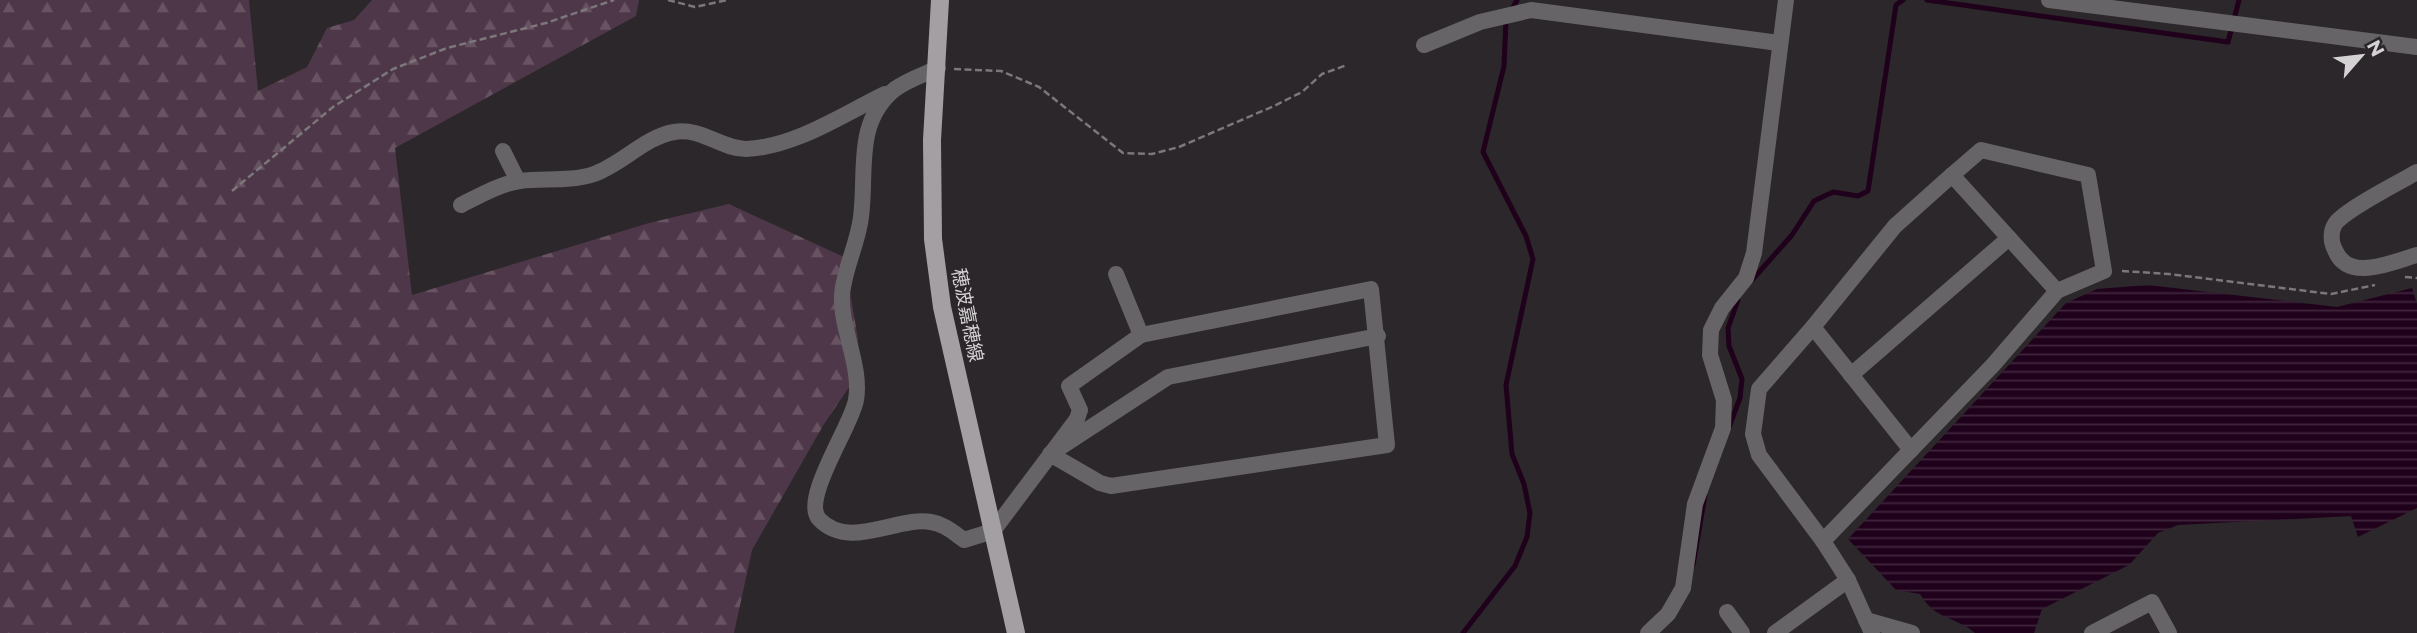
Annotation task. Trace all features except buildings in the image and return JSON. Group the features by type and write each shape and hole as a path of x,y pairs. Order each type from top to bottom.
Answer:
{"main road":[{"name":"穂波嘉穂線","path":"940,0 932,140 933,239 942,307 1016,633"}],"street":[{"path":"1648,633 1668,614 1683,588 1695,504 1723,428 1724,400 1710,355 1711,330 1722,308 1746,278 1754,253 1786,0"},
{"path":"2049,0 2417,47"},
{"path":"1424,45 1480,22 1531,10 1780,43"},
{"path":"461,205 518,181 590,175 612,167 658,138 676,132 701,133 744,149 775,144 808,132 938,68"},
{"path":"896,88 875,110 864,143 861,218 842,296 852,348 856,400 817,491 814,508 818,518 848,533 929,521 946,526 964,540 993,531 1050,454 1077,419 1080,410 1069,386 1141,334 1371,289 1378,336 1387,445 1111,486 1100,483 1050,454"},
{"path":"1824,541 1993,365 2057,291 2104,271 2088,175 1981,150 1895,226 1759,389 1752,434 1759,454 1824,541 1848,580 1869,626 1912,633"},
{"path":"503,151 518,181"},
{"path":"2417,172 2346,214 2335,224 2331,237 2335,252 2344,264 2357,269 2417,256"},
{"path":"1952,175 2057,291"},
{"path":"1851,375 2009,238"},
{"path":"1116,274 1141,334"},
{"path":"1813,327 1911,450"},
{"path":"1050,454 1168,377 1378,336"},
{"path":"1775,633 1848,580"},
{"path":"2092,633 2152,602 2169,633"},
{"path":"1727,612 1742,633"}],"path":[{"path":"232,191 333,107 393,69 447,48 546,23 614,0"},
{"path":"668,0 695,7 727,0"},
{"path":"938,68 1001,71 1039,87 1123,153 1152,154 1179,146 1274,106 1302,92 1322,74 1347,65"},
{"path":"2104,271 2169,274 2331,294 2375,285"},
{"path":"2401,278 2417,278"}],"green space":[{"path":"0,0 249,0 258,91 307,67 327,28 354,20 372,0 639,0 636,16 395,148 412,295 649,223 729,204 844,257 858,339 854,380 824,424 752,550 734,633 0,633"}],"shaded area":[{"path":"2148,285 2337,307 2412,288 2417,304 2417,508 2358,537 2351,516 2178,525 2158,533 2129,565 2042,609 2034,633 1975,633 1932,609 1920,594 1896,590 1848,539 2066,303 2097,289"}],"waterway":[{"path":"1511,11 1517,0"},
{"path":"1752,280 1792,235 1814,201 1833,192 1858,196 1868,191 1896,5 1903,0"},
{"path":"1927,0 2228,42 2239,0"},
{"path":"1463,633 1515,566 1527,537 1530,513 1524,484 1512,454 1506,385 1533,259 1526,236 1483,152 1504,66 1506,20"},
{"path":"1729,427 1740,398 1742,379 1729,346 1728,328 1738,300"},
{"path":"1693,565 1705,495"}]}
